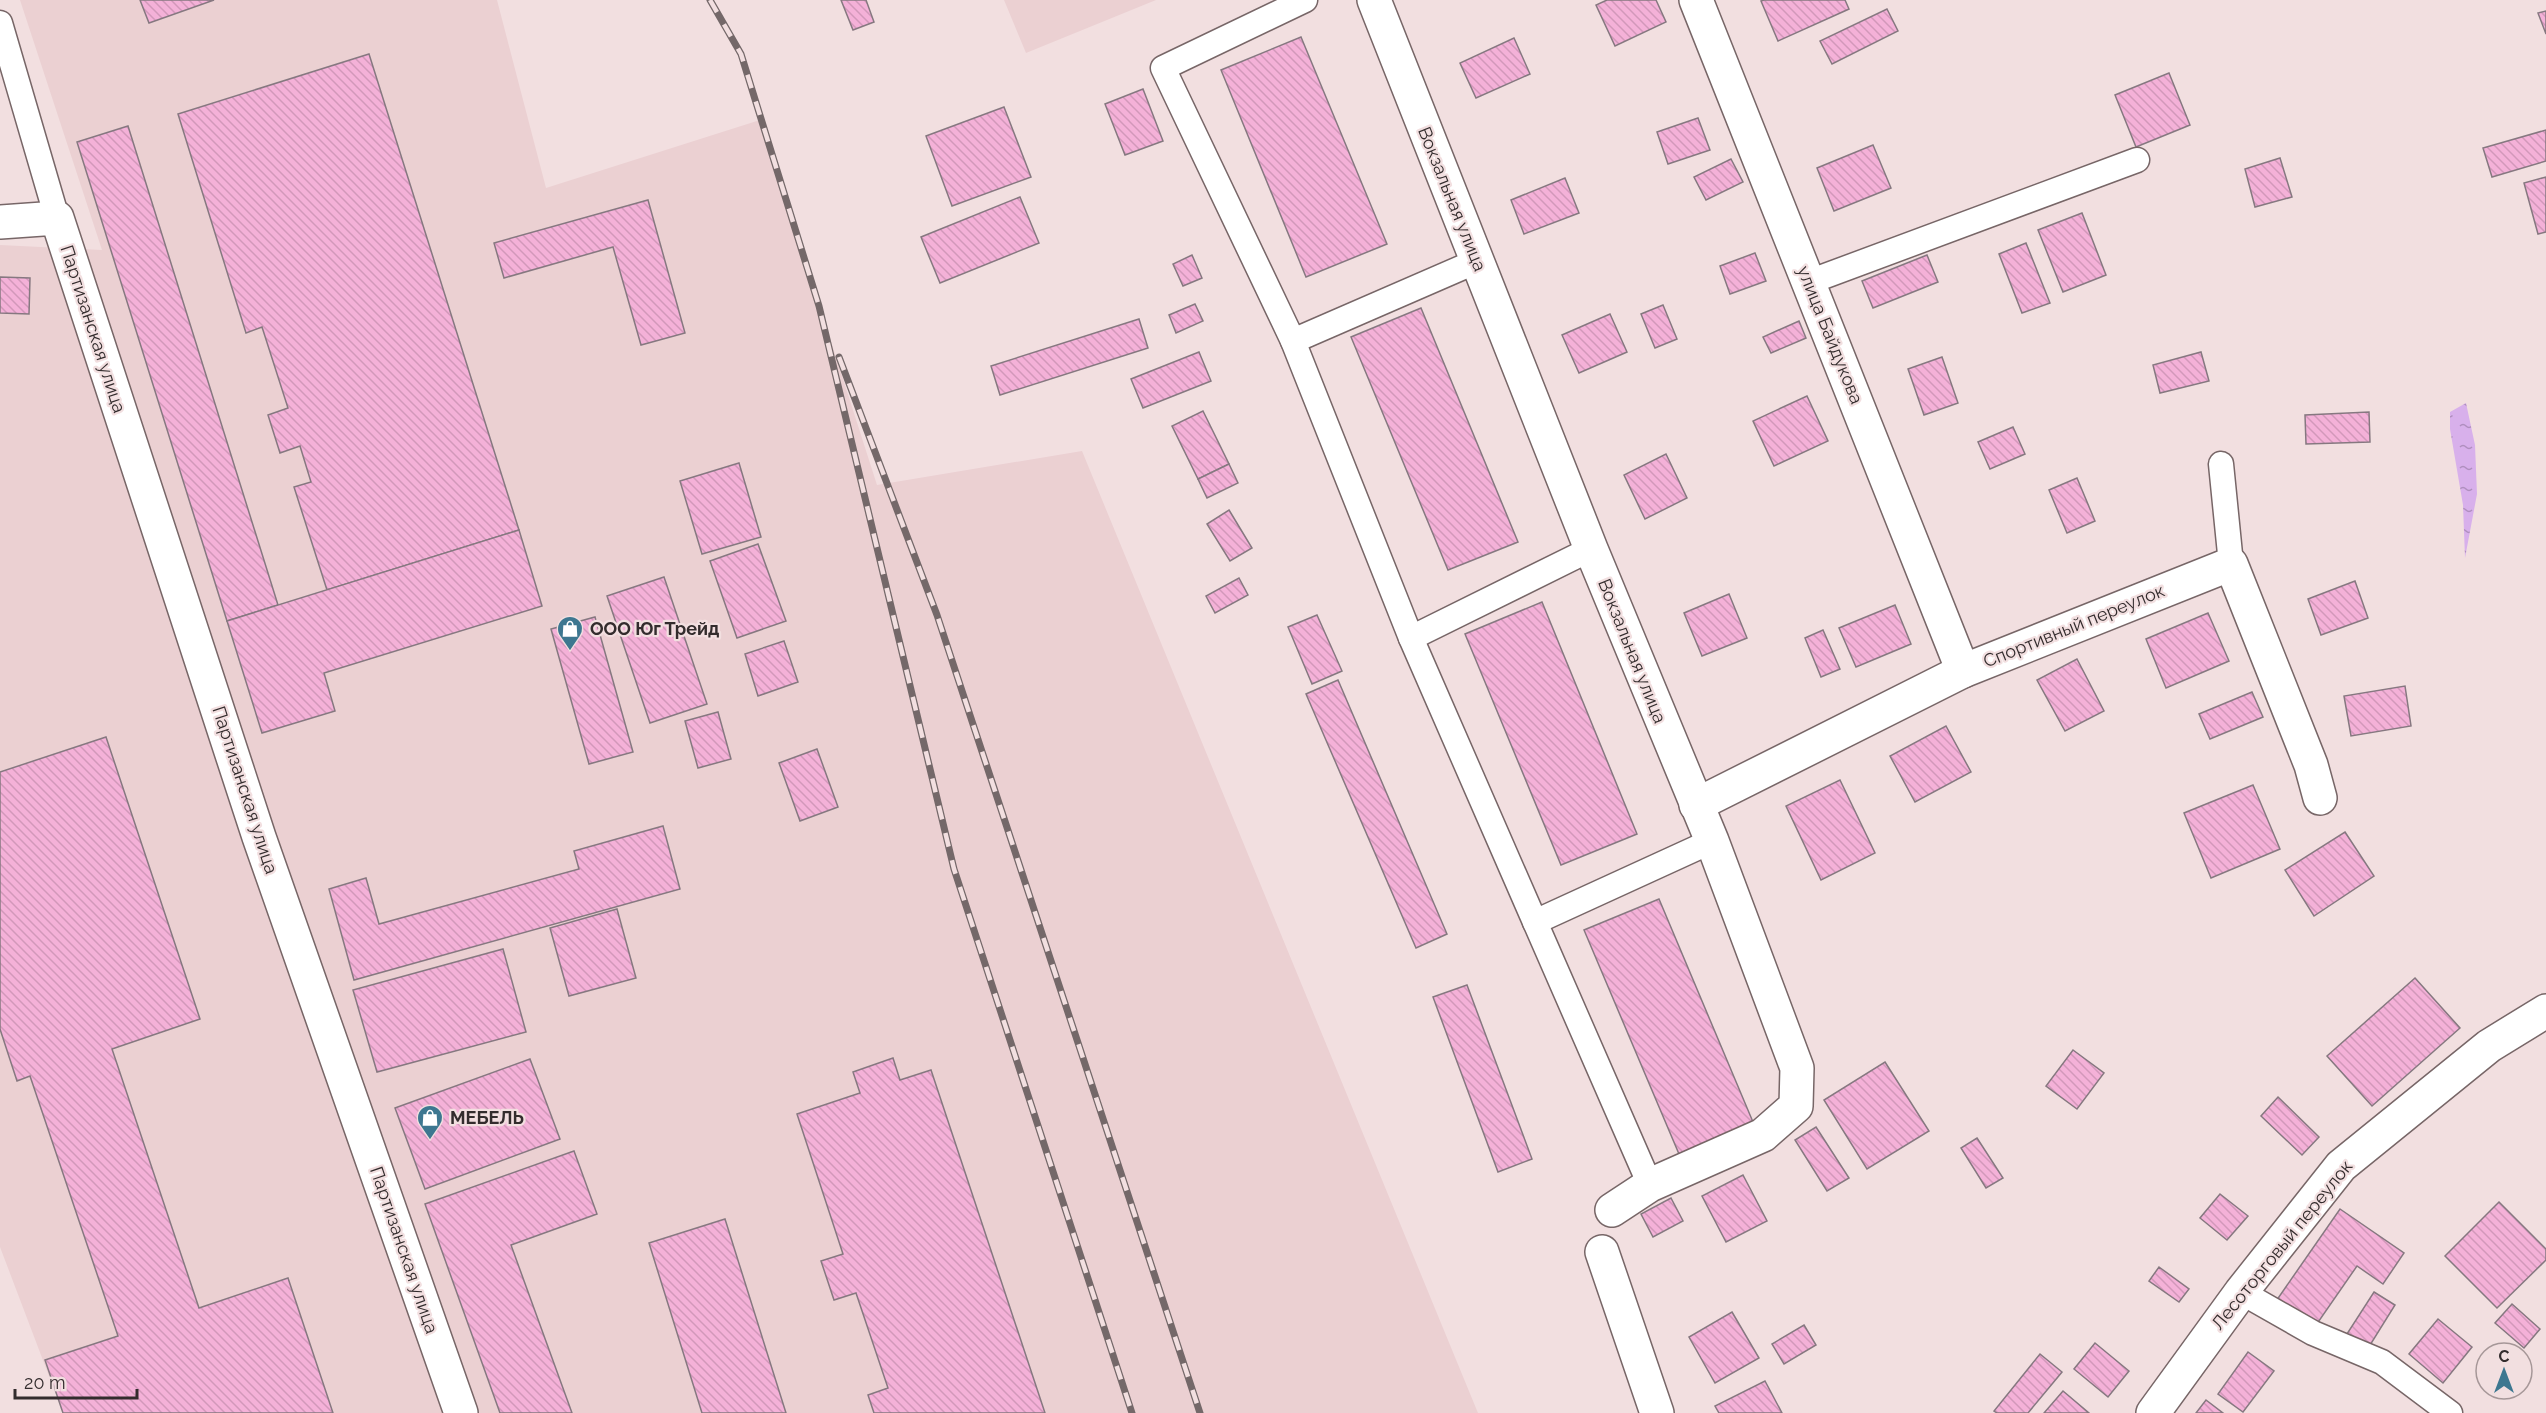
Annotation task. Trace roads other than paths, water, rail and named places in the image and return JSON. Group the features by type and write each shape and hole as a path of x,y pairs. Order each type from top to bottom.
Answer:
{"street":[{"name":"Вокзальная улица","path":"1374,0 1590,549 1712,841 1797,1068 1796,1106 1763,1135 1650,1185 1612,1210"},
{"name":"улица Байдукова","path":"1696,0 1963,671"},
{"path":"0,222 57,218"},
{"name":"Партизанская улица","path":"57,218 260,837 461,1413"},
{"path":"2231,564 2312,765 2320,798"},
{"name":"Спортивный переулок","path":"1696,805 1963,671 2231,564"},
{"name":"Лесоторговый переулок","path":"2153,1413 2241,1292 2342,1166 2489,1046 2546,1011"},
{"path":"1602,1252 1658,1413"}],"lane":[{"path":"1305,0 1163,68 1293,341 1411,638 1650,1185"},
{"path":"0,23 57,218"},
{"path":"1809,282 2137,160"},
{"path":"1293,341 1477,261"},
{"path":"2221,465 2231,564"},
{"path":"1411,638 1590,549"},
{"path":"1535,922 1712,841"},
{"path":"2241,1292 2313,1333 2382,1362 2450,1413"}],"water":[{"path":"2466,403 2475,445 2477,494 2465,558 2463,505 2450,429 2450,412"}],"railway":[{"path":"710,0 741,54 819,306 954,869 1132,1413"},
{"path":"839,357 937,615 1200,1413"}],"place":[{"name":"ООО Юг Трейд","path":"570,652"},
{"name":"МЕБЕЛЬ","path":"430,1141"}]}
